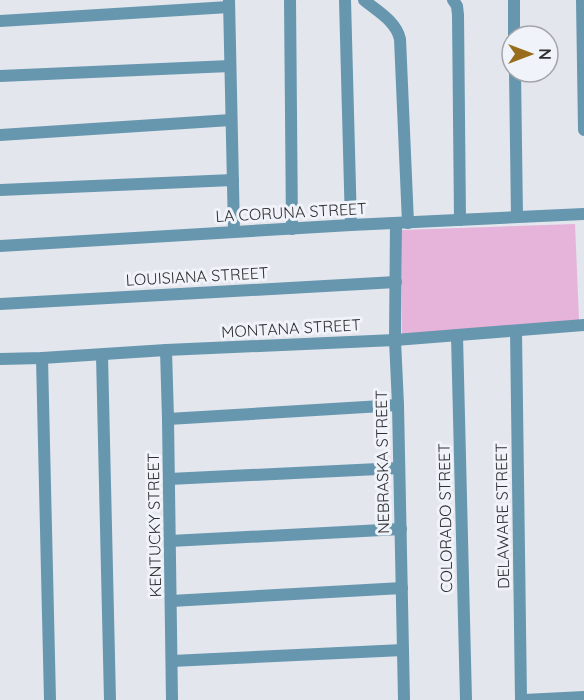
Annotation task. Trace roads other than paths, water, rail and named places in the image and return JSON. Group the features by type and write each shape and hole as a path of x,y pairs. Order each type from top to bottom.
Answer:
{"street":[{"path":"290,0 292,229"},
{"path":"345,0 351,225"},
{"name":"NEBRASKA STREET","path":"364,0 396,28 400,39 402,223 396,282 395,340 404,700"},
{"path":"453,0 457,6 458,15 460,220"},
{"path":"514,0 514,24"},
{"path":"582,0 584,130"},
{"path":"0,21 229,4 234,231"},
{"path":"0,76 230,66"},
{"path":"515,84 517,217"},
{"path":"0,135 231,120"},
{"path":"0,190 232,180"},
{"name":"LA CORUNA STREET","path":"0,246 234,231 584,214"},
{"name":"LOUISIANA STREET","path":"0,304 396,282"},
{"name":"MONTANA STREET","path":"0,359 395,340 584,325"},
{"name":"DELAWARE STREET","path":"516,331 523,700"},
{"name":"COLORADO STREET","path":"457,336 466,700"},
{"name":"KENTUCKY STREET","path":"166,350 172,700"},
{"path":"102,354 110,700"},
{"path":"42,358 50,700"},
{"path":"168,419 398,405"},
{"path":"169,479 399,468"},
{"path":"170,541 401,529"},
{"path":"171,601 402,588"},
{"path":"172,661 403,650"},
{"path":"523,700 584,698"}]}
